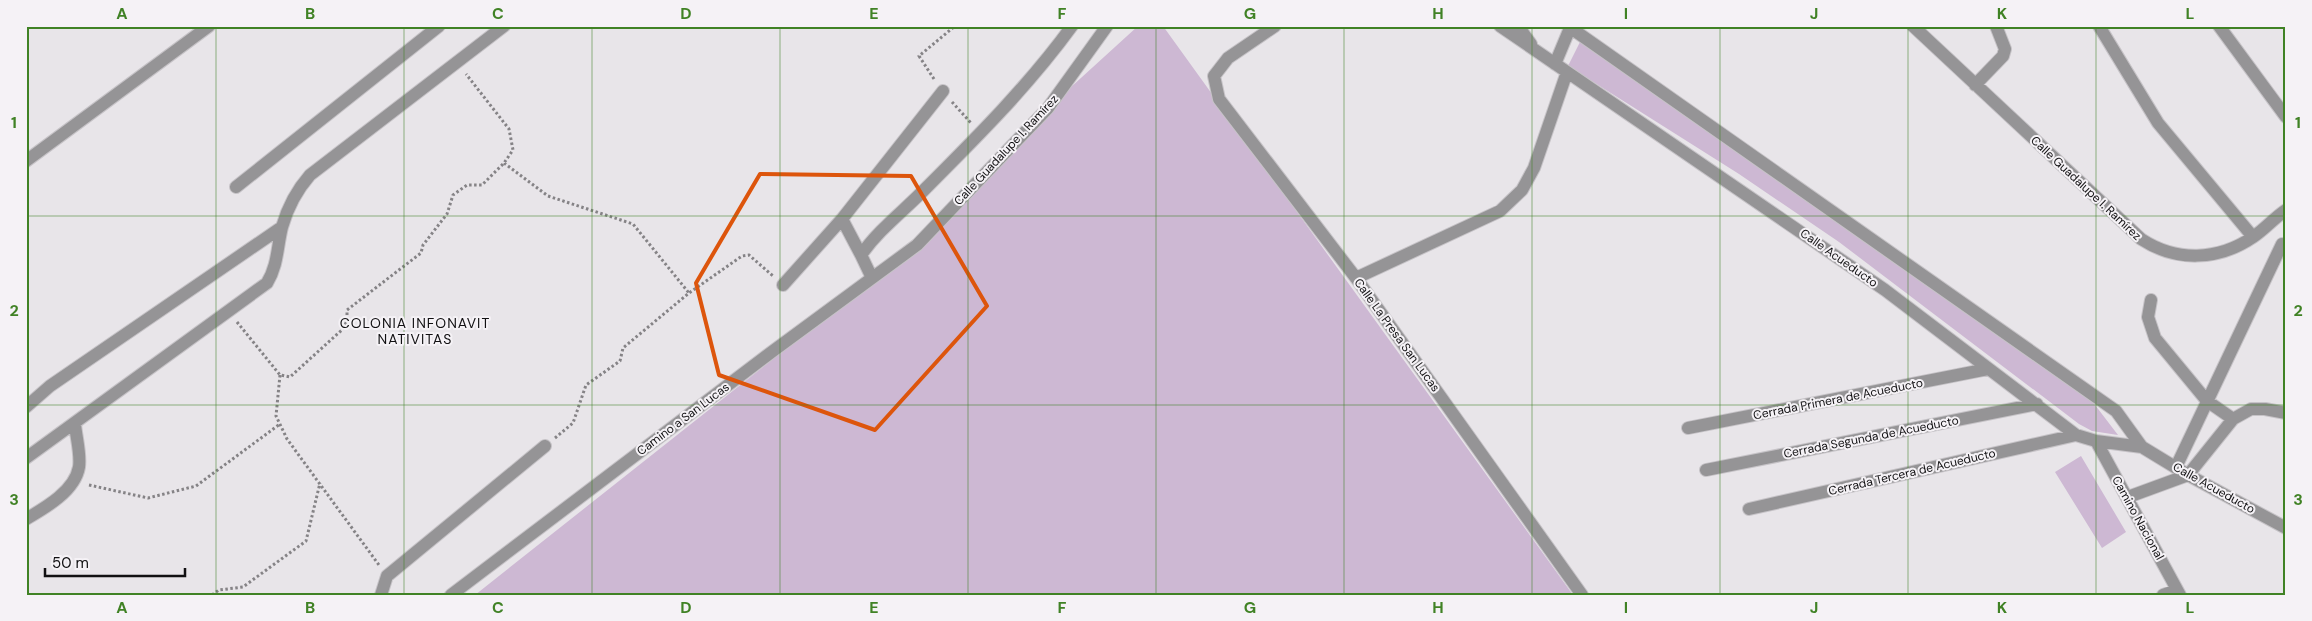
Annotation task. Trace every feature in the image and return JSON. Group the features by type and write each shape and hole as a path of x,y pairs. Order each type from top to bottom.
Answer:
{"street":[{"path":"26,161 209,26"},
{"path":"236,187 440,26"},
{"path":"26,458 267,283 274,271 282,227 295,193 310,175 504,26"},
{"path":"860,255 870,242 1007,107 1043,66 1072,26"},
{"name":"Calle Guadalupe I. Ramírez","path":"917,245 1048,108 1107,26"},
{"name":"Calle La Presa San Lucas","path":"1275,26 1228,58 1214,76 1220,99 1356,278 1582,595"},
{"name":"Calle Acueducto","path":"1500,26 1885,290 2076,435 2096,442 2142,446"},
{"name":"Calle Acueducto","path":"1518,26 1538,53"},
{"name":"Calle Guadalupe I. Ramírez","path":"1913,26 1975,86 2141,239 2157,249 2175,254 2215,255 2253,237 2286,210"},
{"path":"1975,86 2003,56 2005,49 1996,26"},
{"path":"2099,26 2158,123 2253,237"},
{"path":"2219,26 2286,116"},
{"path":"1555,64 1569,27"},
{"name":"Calle Acueducto","path":"1569,27 2116,411 2142,446 2188,475 2286,528"},
{"path":"1356,278 1500,211 1522,190 1534,168 1567,72"},
{"path":"783,285 842,219 943,92"},
{"path":"842,219 872,278"},
{"path":"26,407 50,386 282,227"},
{"path":"2176,467 2282,244"},
{"name":"Camino a San Lucas","path":"451,595 917,245"},
{"path":"2151,300 2148,317 2155,338 2207,401 2233,419"},
{"name":"Cerrada Primera de Acueducto","path":"1688,428 1988,369"},
{"name":"Cerrada Segunda de Acueducto","path":"1706,470 2037,404"},
{"path":"2128,497 2188,475 2233,419 2251,410 2266,409 2286,413"},
{"path":"26,519 42,510 63,493 73,481 79,468 75,424"},
{"name":"Cerrada Tercera de Acueducto","path":"1749,510 2076,435"},
{"name":"Camino Nacional","path":"2096,442 2179,592"},
{"path":"381,595 387,576 545,446"},
{"path":"2163,595 2179,592"}],"path":[{"path":"943,92 919,56 955,26"},
{"path":"229,312 280,375 290,377 344,328 347,320 347,310 421,253 423,245 447,214 453,195 467,185 482,184 504,163 513,150 509,129 457,61"},
{"path":"504,163 548,196 633,224 689,293"},
{"path":"545,446 574,423 586,385 620,361 623,348 689,293 742,256 749,255 783,285"},
{"path":"280,375 276,416 287,439 387,576"},
{"path":"73,481 148,498 196,486 280,424"},
{"path":"212,595 219,590 243,587 306,541 320,483"}],"highlighted area":[{"path":"760,174 911,176 987,306 875,430 719,375 696,283"}],"shaded area":[{"path":"1138,26 1163,26 1573,595 475,595 917,245 1048,108"},
{"path":"1581,40 2092,401 2118,435 2092,431 2079,424 1839,242 1739,174 1568,66"},
{"path":"2081,456 2126,532 2102,548 2055,472"}],"district":[{"name":"COLONIA INFONAVIT NATIVITAS","path":"415,332"}]}
